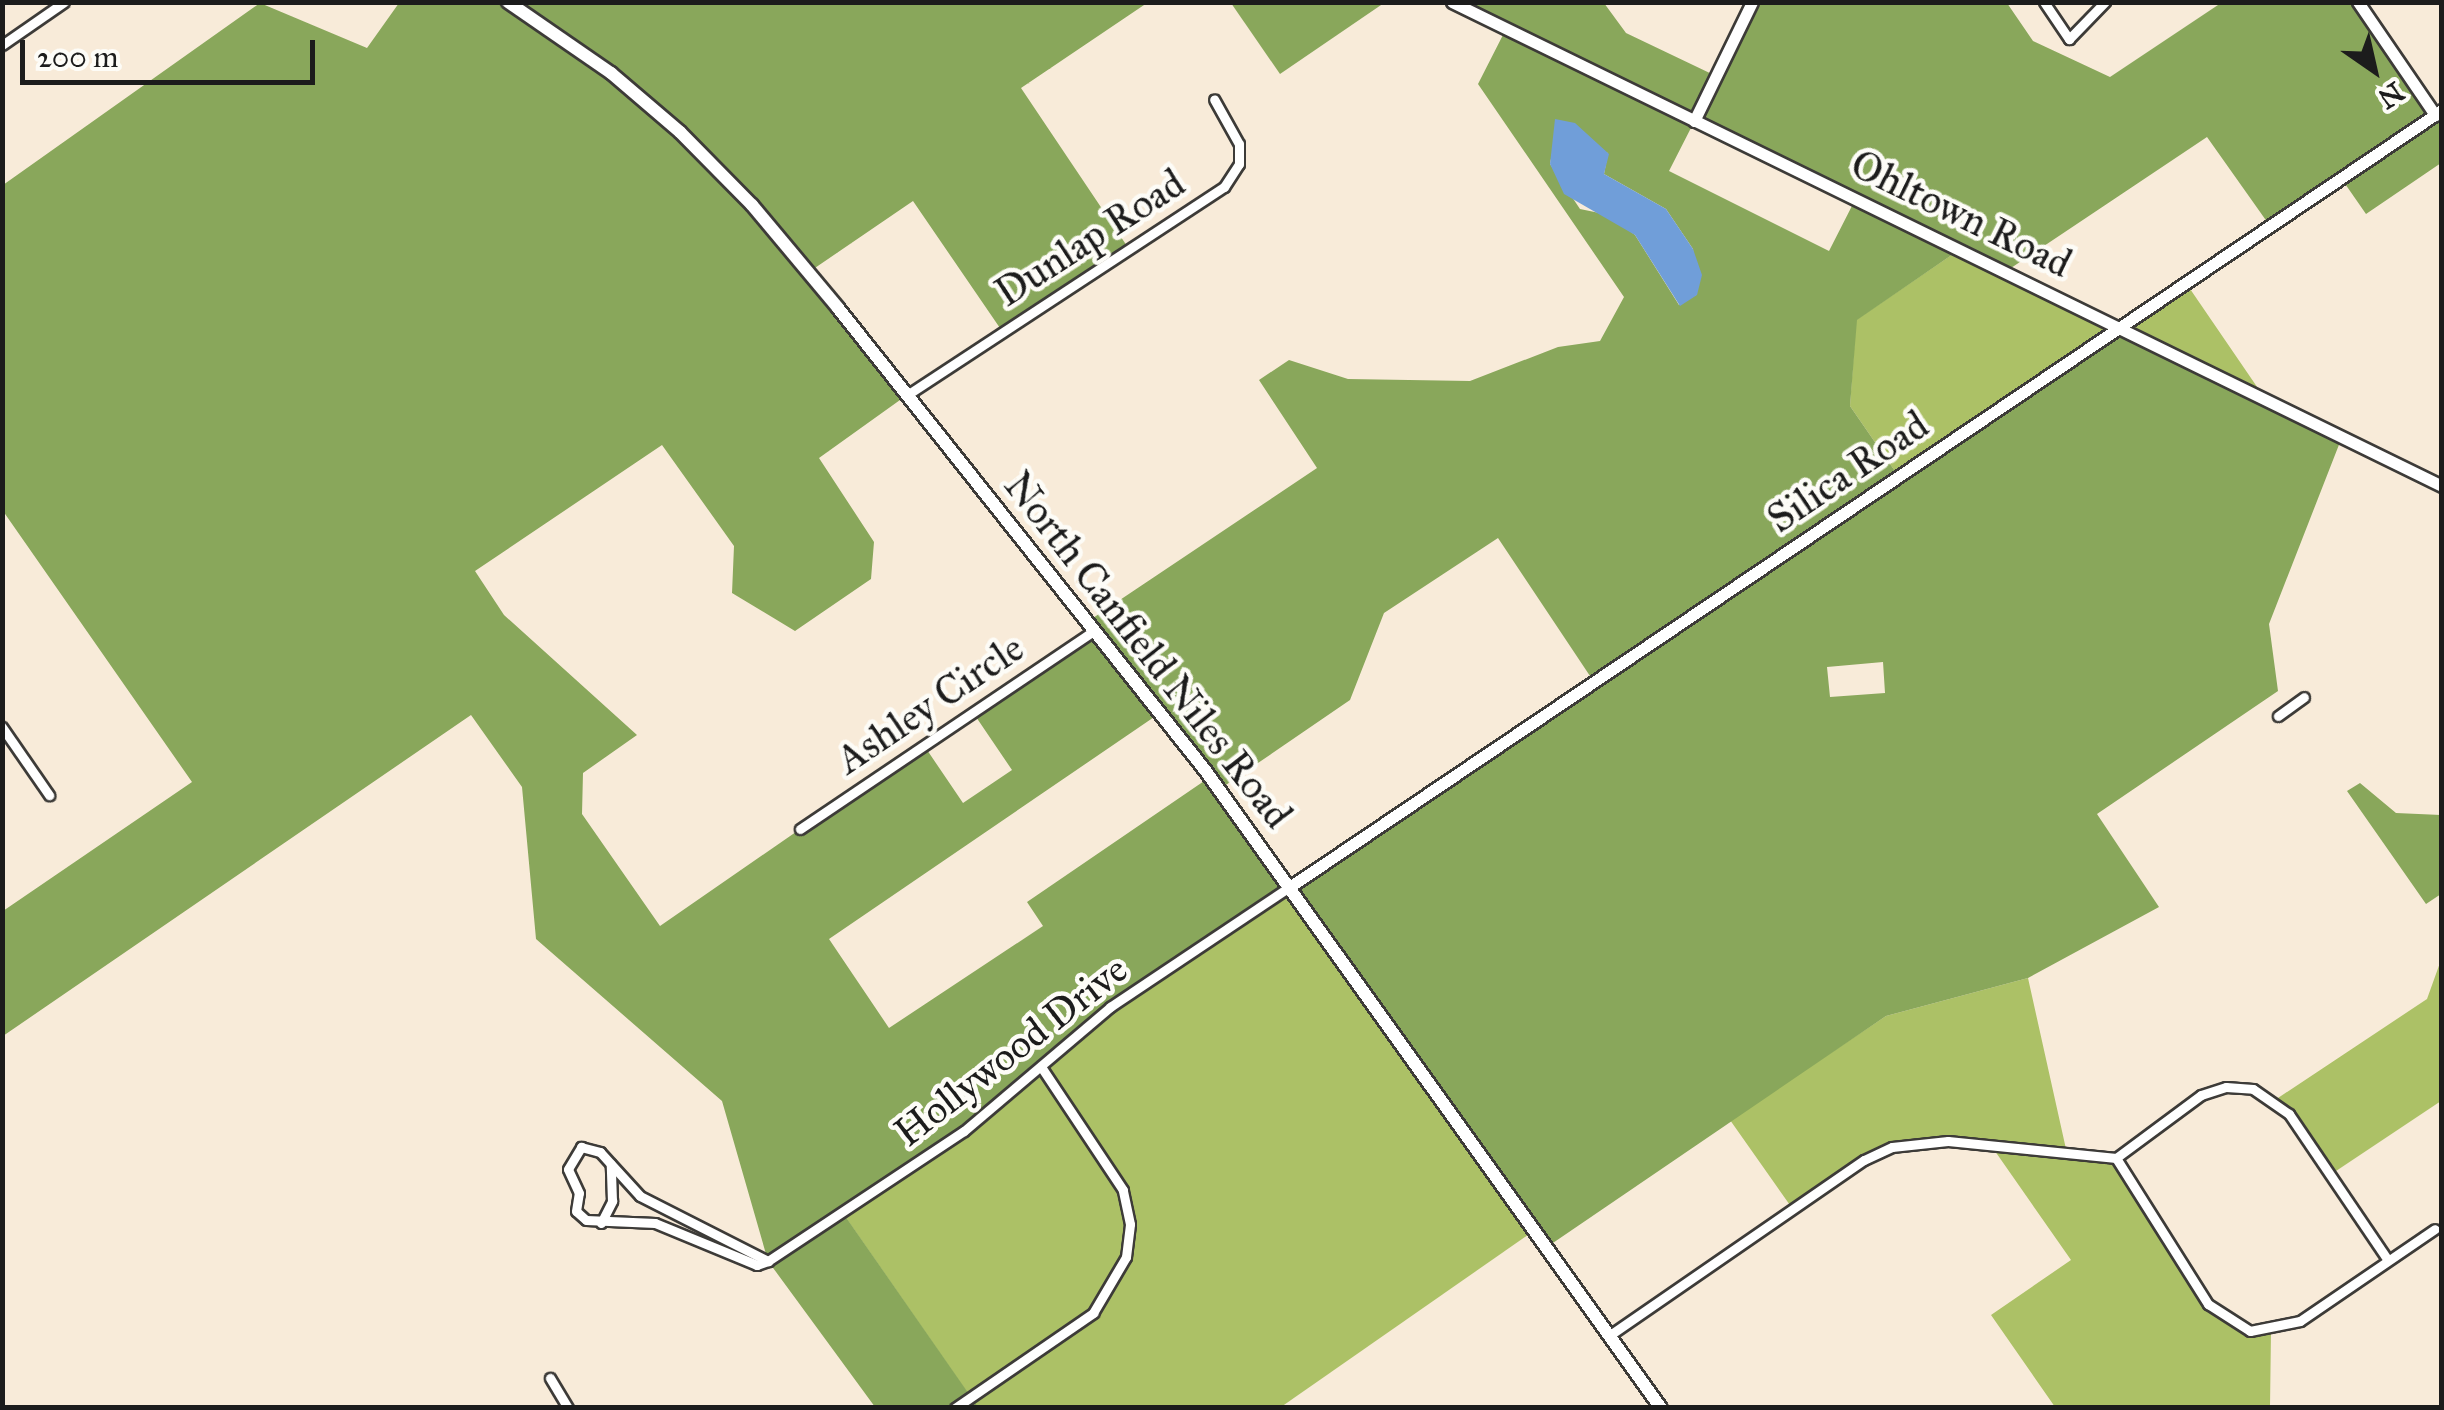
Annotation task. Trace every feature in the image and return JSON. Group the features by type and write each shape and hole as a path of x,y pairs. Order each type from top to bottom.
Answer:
{"main road":[{"name":"North Canfield Niles Road","path":"508,2 611,73 705,156 907,396 1291,886 1660,1408"}],"street":[{"path":"2,46 64,2"},
{"name":"Ohltown Road","path":"1452,2 2442,486"},
{"path":"1694,121 1752,2"},
{"path":"2044,2 2069,39 2105,2"},
{"path":"2358,2 2438,112"},
{"name":"Dunlap Road","path":"907,396 1224,187 1239,164 1238,144 1214,98"},
{"name":"Silica Road","path":"1291,886 2438,112"},
{"name":"Ashley Circle","path":"800,829 1094,631"},
{"path":"2278,716 2304,697"},
{"path":"2,726 50,796"},
{"name":"Hollywood Drive","path":"768,1262 964,1131 1110,1006 1291,886"},
{"path":"955,1408 1092,1313 1126,1258 1130,1224 1123,1190 1042,1068"},
{"path":"1610,1335 1864,1160 1892,1147 1948,1141 2116,1158 2200,1095 2226,1087 2254,1089 2289,1114 2388,1260"},
{"path":"582,1147 610,1161 640,1196 768,1262 757,1264 654,1222 600,1223 576,1211 579,1193 568,1168 582,1147"},
{"path":"2116,1158 2208,1304 2244,1329 2291,1326 2435,1229"},
{"path":"600,1223 612,1201 610,1161"},
{"path":"550,1378 568,1408"}],"green space":[{"path":"260,3 367,48 399,3 1147,3 1021,88 1127,246 1002,331 913,201 809,272 907,395 819,458 874,542 871,579 795,631 732,593 734,546 662,445 475,571 504,615 637,735 583,773 582,814 660,926 923,744 963,803 1012,770 972,711 1093,631 1087,622 1317,468 1259,380 1289,360 1348,379 1470,381 1558,347 1600,341 1624,297 1478,84 1506,29 1452,3 1604,3 1626,33 1716,76 1752,3 2007,3 2033,41 2110,77 2221,3 2358,3 2434,114 2441,110 2441,163 2366,214 2341,178 2270,226 2207,137 2005,272 1959,250 1857,320 1850,406 1899,477 2120,327 2342,437 2269,624 2278,691 2097,814 2159,907 2028,978 1886,1016 1547,1247 1290,886 1110,1007 1008,1098 843,1213 978,1407 875,1407 768,1261 722,1101 536,939 522,787 471,715 3,1036 3,911 192,782 3,511 3,185","holes":["1694,122 1855,200 1829,251 1669,171","1555,138 1608,153 1604,174 1666,209 1693,249 1696,295 1679,305 1635,235 1609,215 1580,209 1550,164","1498,538 1594,682 1291,885 1220,789 1350,700 1384,613","1883,662 1885,693 1830,697 1827,667","1160,713 1210,777 1027,902 1043,926 889,1028 829,939"]},
{"path":"1231,3 1384,3 1280,74"},
{"path":"1959,250 2120,327 2186,283 2266,400 1899,477 1850,406 1856,320"},
{"path":"2360,783 2396,813 2441,815 2441,894 2426,904 2347,791"},
{"path":"1291,886 1535,1230 1281,1407 978,1408 842,1212 1086,1026"},
{"path":"2441,960 2441,1101 2330,1175 2275,1100 2427,999"},
{"path":"2028,978 2066,1149 2116,1158 2214,1311 2244,1329 2271,1332 2270,1407 2055,1407 1991,1315 2071,1260 1990,1144 1892,1147 1792,1208 1730,1120 1886,1016"}],"water":[{"path":"1555,119 1575,123 1609,154 1604,174 1666,209 1693,249 1702,275 1697,295 1680,306 1635,235 1564,194 1550,164"}]}
